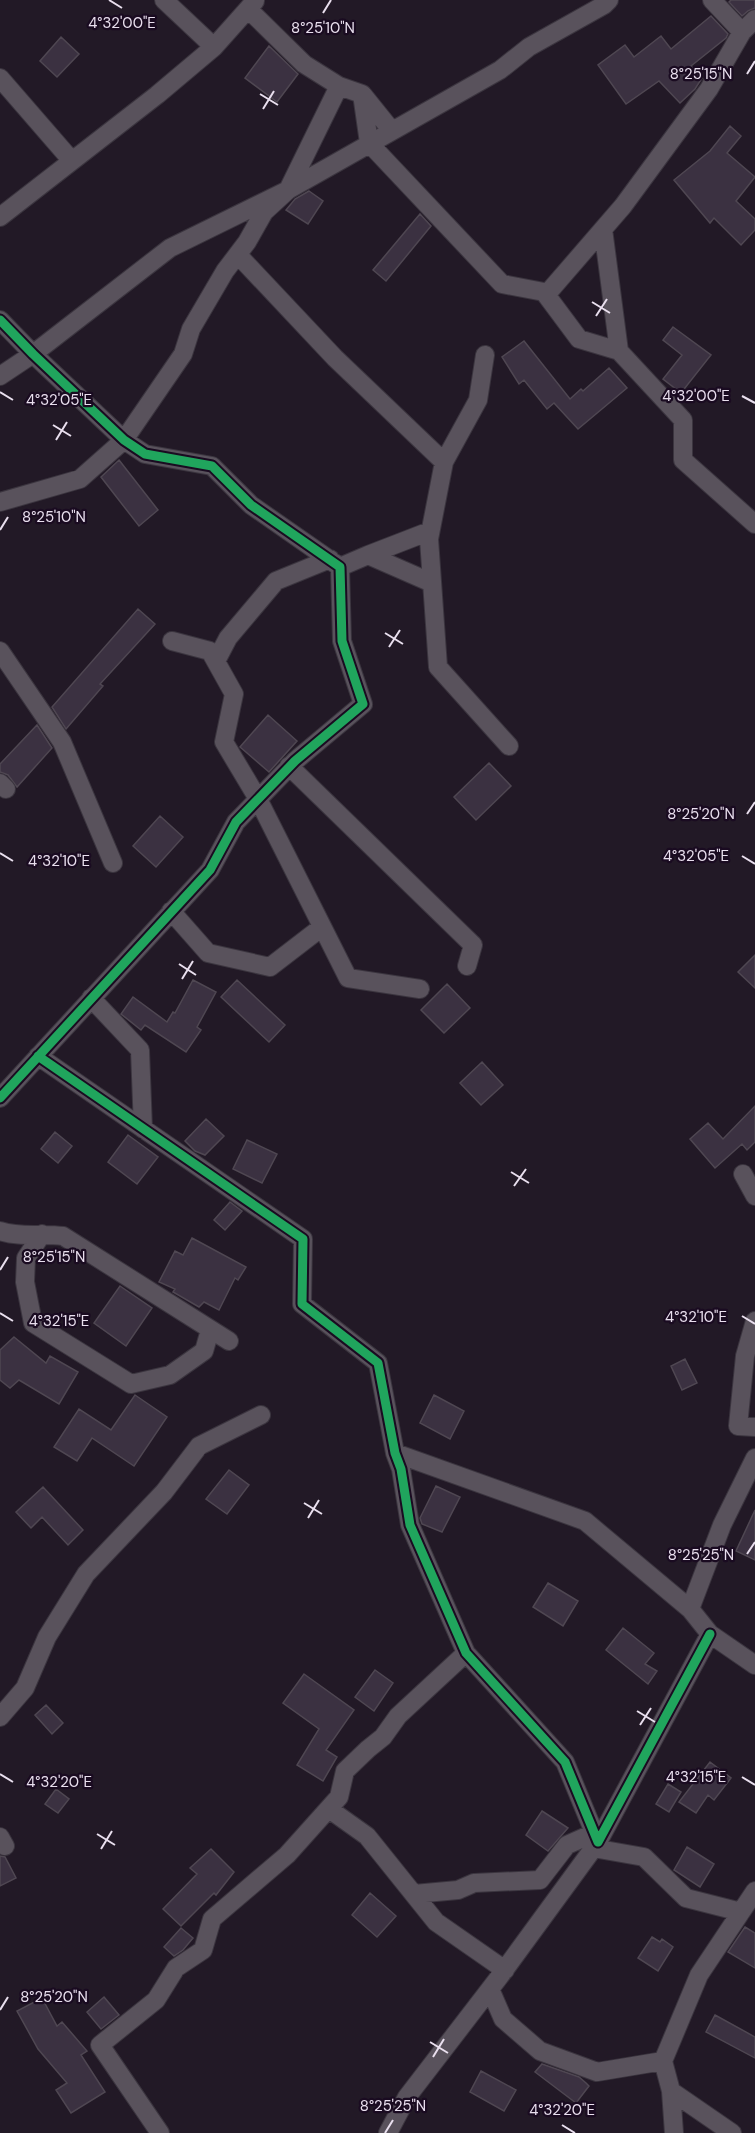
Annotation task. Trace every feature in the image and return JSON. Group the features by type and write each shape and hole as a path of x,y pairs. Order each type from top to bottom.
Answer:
{"street":[{"path":"164,0 214,47"},
{"path":"0,376 33,354 170,248 288,190 500,70 529,47 609,0"},
{"path":"546,295 629,197 709,89 748,25 712,0"},
{"path":"0,217 157,95 214,47 252,4 304,64 339,86 362,94 392,130"},
{"path":"0,78 72,161"},
{"path":"0,502 80,479 124,440 183,354 185,343 198,314 225,271 238,255 264,212 288,190 339,86"},
{"path":"362,94 369,143 502,284 544,292 579,339 619,351 683,420 683,460 755,524"},
{"path":"603,229 619,351"},
{"path":"238,255 334,358 444,462"},
{"path":"0,320 124,440 145,454 212,466 251,505 335,563"},
{"path":"485,355 478,400 444,462 429,539 438,667 509,747"},
{"path":"216,661 228,638 276,581 368,555 430,531"},
{"path":"368,555 432,583"},
{"path":"0,1098 210,870 236,822 289,766 363,704 342,641 335,563"},
{"path":"172,641 210,651 234,694 224,742 258,799 348,978 420,989"},
{"path":"1,654 62,742 113,863"},
{"path":"289,766 473,945 467,966"},
{"path":"171,911 208,953 270,967 322,927"},
{"path":"92,998 140,1050 144,1129"},
{"path":"38,1056 303,1239 302,1304 378,1363 395,1453 401,1469 410,1525 466,1653 565,1762 595,1841"},
{"path":"743,1174 755,1196"},
{"path":"0,1231 9,1234 63,1236 229,1341"},
{"path":"42,1234 26,1258 25,1282 33,1323 131,1384 170,1375 204,1351 210,1330"},
{"path":"755,1321 745,1356 738,1426 755,1427"},
{"path":"0,1717 25,1688 47,1637 86,1574 164,1492 199,1446 261,1415"},
{"path":"395,1453 585,1521 690,1609 710,1634 755,1665"},
{"path":"690,1609 722,1525 755,1458"},
{"path":"388,2133 407,2097 505,1970 595,1841 710,1634"},
{"path":"160,2133 100,2045 156,2000 176,1968 203,1950 212,1919 287,1855 339,1797 345,1771 382,1737 398,1716 466,1653"},
{"path":"329,1809 367,1836 436,1922 505,1970"},
{"path":"414,1894 458,1890 474,1883 540,1880 567,1845 595,1841 644,1857 686,1898 741,1912"},
{"path":"674,2133 671,2091 663,2061 699,1975 755,1891"},
{"path":"490,1989 504,2019 540,2051 597,2072 663,2061"},
{"path":"671,2091 732,2133"}],"building":[{"path":"731,0 755,0 755,8 742,16 729,2"},
{"path":"711,16 728,34 691,66 702,78 695,89 680,103 659,81 626,104 598,65 625,45 634,57 661,36 671,49"},
{"path":"61,37 79,54 57,77 40,61"},
{"path":"269,46 298,74 277,102 245,78"},
{"path":"730,126 741,136 727,153 755,177 736,201 755,219 755,230 741,245 714,218 710,223 674,180 710,151"},
{"path":"309,191 323,201 308,224 286,210 295,199"},
{"path":"420,214 431,226 386,281 373,270"},
{"path":"673,327 711,355 681,393 663,379 682,355 663,340"},
{"path":"524,341 570,399 581,389 583,391 609,368 627,388 578,429 554,403 547,409 524,380 519,384 502,357"},
{"path":"119,460 158,510 139,526 101,477"},
{"path":"138,609 155,624 100,684 103,686 66,729 52,707"},
{"path":"268,715 297,741 269,772 240,747"},
{"path":"37,725 52,748 17,787 8,775 0,772 0,764"},
{"path":"489,763 511,786 476,820 454,797"},
{"path":"160,816 183,837 156,867 133,846"},
{"path":"755,955 755,988 738,972"},
{"path":"193,980 216,992 197,1027 201,1030 186,1052 145,1025 141,1030 121,1014 133,997 167,1022 173,1012 175,1013"},
{"path":"237,980 285,1025 269,1042 221,997"},
{"path":"447,984 470,1008 444,1033 421,1010"},
{"path":"482,1062 503,1085 481,1105 460,1083"},
{"path":"755,1106 755,1142 747,1150 742,1144 715,1168 690,1139 708,1123 723,1139"},
{"path":"206,1119 224,1136 205,1155 195,1151 185,1141"},
{"path":"55,1132 72,1146 58,1163 41,1149"},
{"path":"128,1135 158,1157 137,1184 108,1162"},
{"path":"247,1140 277,1154 262,1183 233,1169"},
{"path":"230,1202 242,1211 225,1230 214,1220"},
{"path":"192,1238 246,1267 238,1280 235,1278 219,1310 204,1302 199,1307 173,1292 175,1289 159,1282 175,1251 183,1255"},
{"path":"120,1286 152,1308 126,1346 94,1323"},
{"path":"14,1337 46,1363 50,1356 78,1372 59,1404 19,1380 10,1388 0,1380 0,1350"},
{"path":"685,1359 697,1383 682,1390 671,1366"},
{"path":"135,1395 167,1417 134,1466 92,1438 77,1461 54,1447 79,1409 111,1430"},
{"path":"434,1395 464,1411 450,1439 420,1423"},
{"path":"229,1470 249,1485 227,1514 206,1499"},
{"path":"436,1486 460,1497 442,1532 422,1524 420,1518"},
{"path":"43,1487 83,1530 68,1545 42,1517 31,1528 16,1512"},
{"path":"755,1510 755,1560 736,1551"},
{"path":"548,1583 578,1601 563,1626 533,1607"},
{"path":"623,1628 654,1653 645,1664 657,1671 648,1684 606,1650"},
{"path":"375,1670 393,1683 374,1711 355,1697"},
{"path":"304,1674 354,1710 326,1750 337,1757 323,1781 297,1765 319,1729 283,1703"},
{"path":"46,1705 63,1723 52,1734 35,1715"},
{"path":"710,1762 731,1778 714,1800 708,1795 696,1813 679,1802"},
{"path":"668,1784 681,1792 669,1812 656,1804"},
{"path":"56,1789 69,1799 58,1813 45,1804"},
{"path":"542,1811 568,1828 548,1851 526,1835"},
{"path":"687,1847 714,1864 700,1887 674,1870"},
{"path":"211,1849 234,1872 216,1895 214,1893 181,1926 163,1909 197,1874 190,1868"},
{"path":"0,1856 5,1857 16,1878 0,1886"},
{"path":"370,1893 396,1916 377,1937 352,1915"},
{"path":"745,1927 755,1933 755,1968 728,1952"},
{"path":"181,1928 193,1938 183,1950 174,1956 164,1947"},
{"path":"652,1937 660,1942 662,1939 673,1947 658,1971 638,1958"},
{"path":"104,1997 119,2015 101,2029 87,2012"},
{"path":"42,1998 57,2026 62,2022 87,2051 81,2055 105,2092 71,2113 56,2090 67,2083 38,2049 17,2011"},
{"path":"715,2015 755,2037 755,2058 706,2032"},
{"path":"542,2064 579,2077 589,2086 576,2103 535,2072"},
{"path":"481,2071 516,2090 504,2111 470,2092"}],"cycle path":[{"path":"0,320 124,440 145,454 212,466 251,505 340,567 342,641 363,704 295,761 236,822 210,870 0,1098"},
{"path":"38,1056 303,1239 302,1304 378,1363 395,1453 401,1469 410,1525 466,1653 565,1762 598,1842 710,1634"}]}
